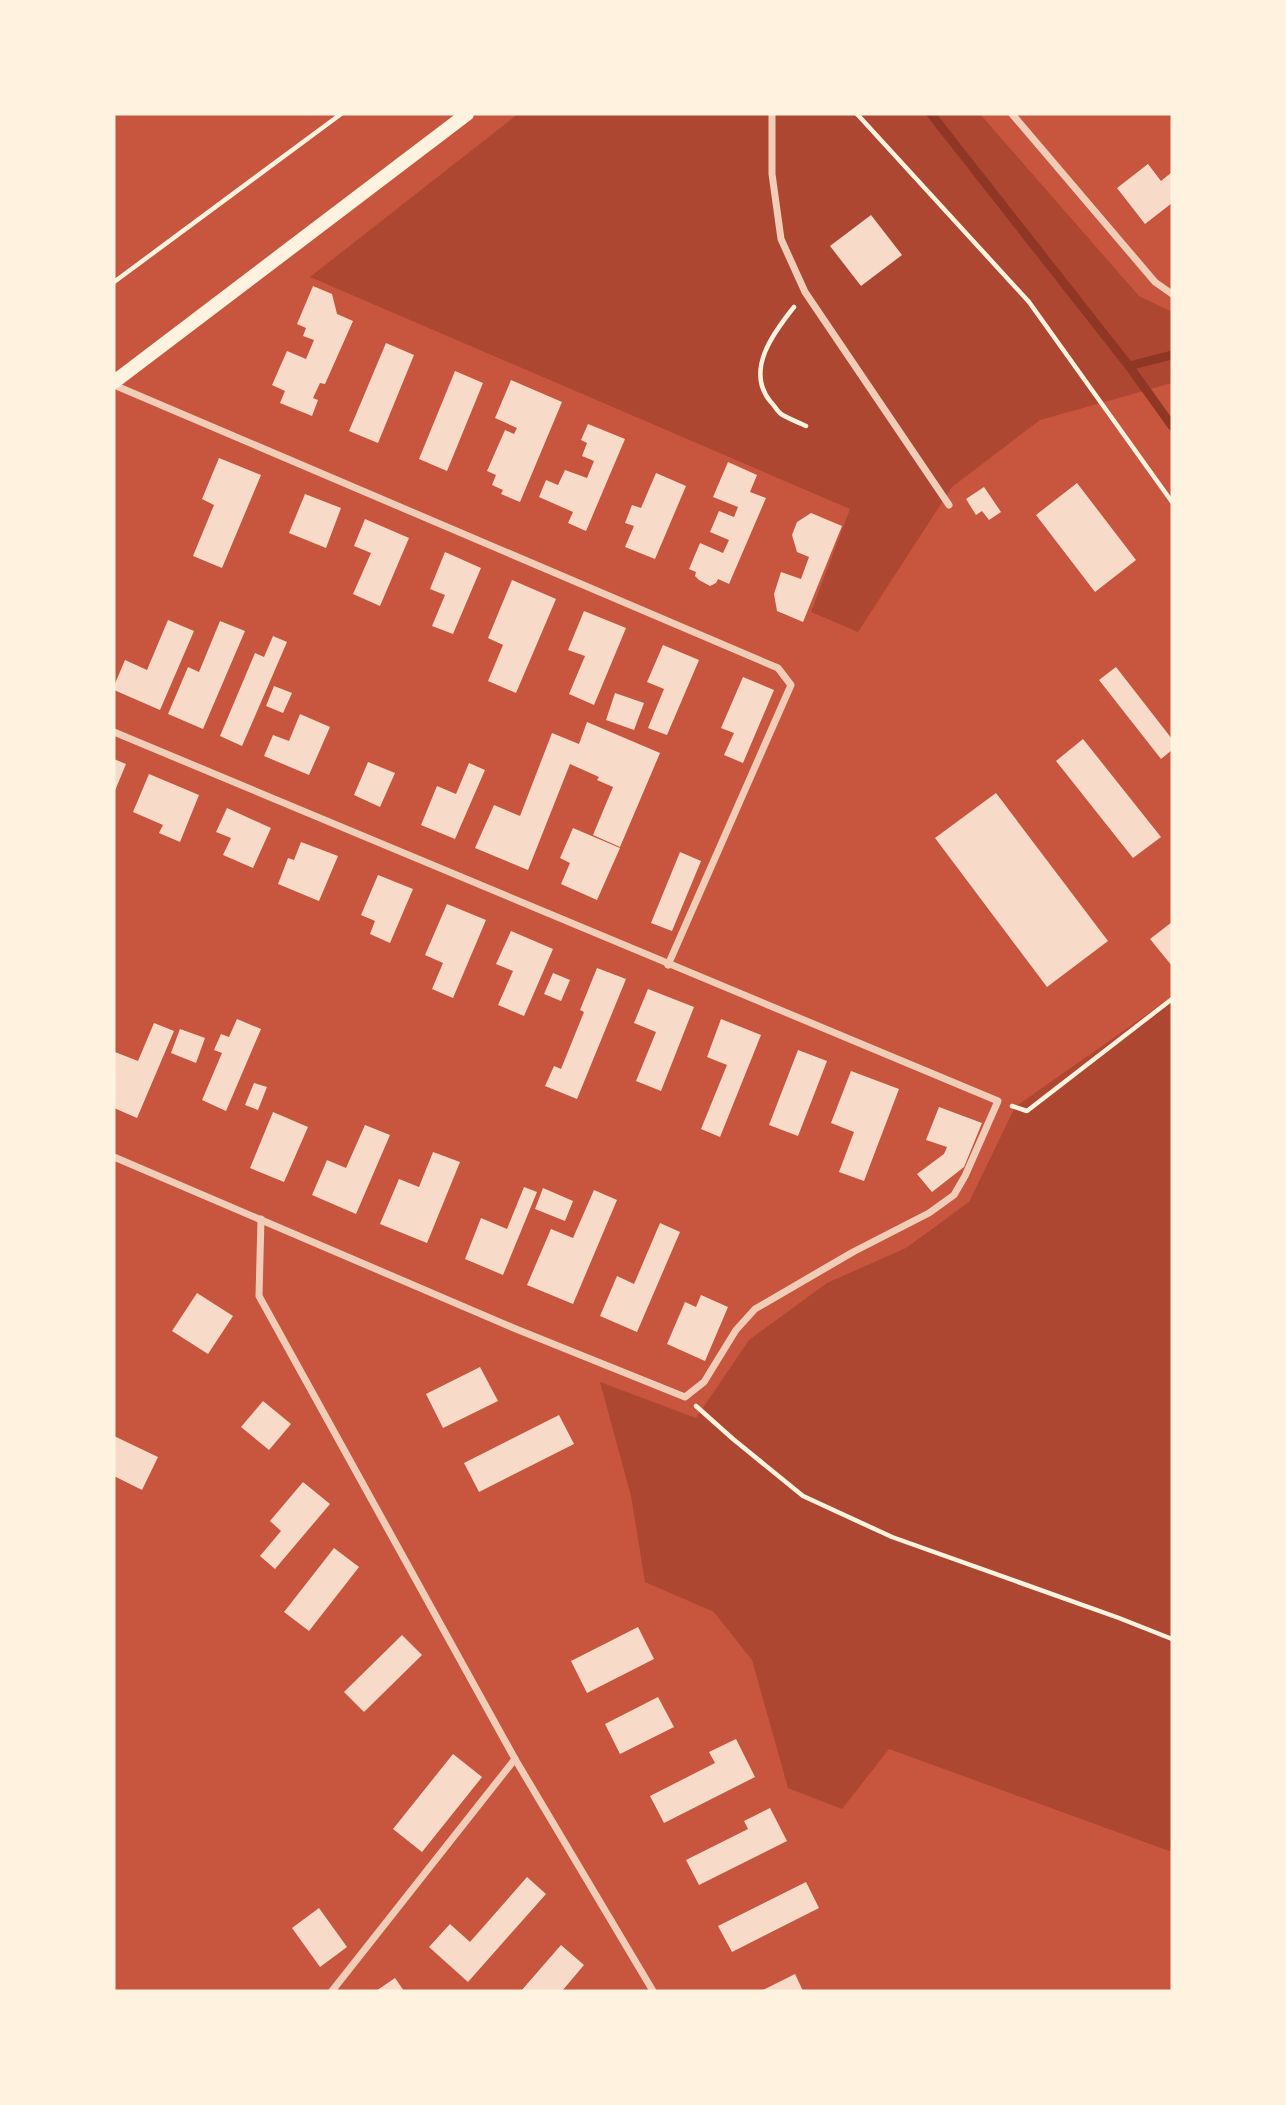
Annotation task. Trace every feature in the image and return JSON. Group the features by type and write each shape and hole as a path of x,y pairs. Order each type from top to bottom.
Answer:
{"main road":[{"path":"114,383 467,114"}],"street":[{"path":"772,114 772,174 782,239 805,292 949,505"},
{"path":"1012,114 1154,282 1172,294"},
{"path":"114,383 778,668 791,685 668,965"},
{"path":"114,732 998,1101 954,1195 929,1213 853,1252 755,1310 736,1330 704,1382 685,1396 516,1329 114,1157"},
{"path":"261,1219 259,1296 515,1759 653,1991"},
{"path":"332,1991 515,1759"}],"path":[{"path":"114,282 341,114"},
{"path":"857,114 1028,302 1172,502"},
{"path":"805,292 774,332 763,356 760,376 764,394 780,413 806,426"},
{"path":"998,1101 1027,1111 1172,999"},
{"path":"685,1396 803,1496 892,1537 1172,1639"}],"shaded area":[{"path":"518,114 980,114 1139,296 1172,312 1172,383 1040,420 952,487 858,632 811,612 850,509 310,277"},
{"path":"1172,997 1172,1852 889,1749 842,1809 788,1788 752,1660 714,1612 645,1582 631,1496 600,1382 696,1418 749,1340 827,1283 906,1248 969,1202 1015,1107"}],"building":[{"path":"1148,164 1161,181 1172,172 1172,203 1145,224 1117,188"},
{"path":"871,215 902,255 861,286 830,246"},
{"path":"313,286 332,294 337,314 353,321 325,384 320,383 313,398 318,400 312,416 280,403 285,391 272,385 287,351 306,359 314,340 303,336 306,328 297,324"},
{"path":"386,343 414,355 378,443 349,431"},
{"path":"455,371 483,383 447,471 419,459"},
{"path":"511,380 562,402 520,502 501,494 503,490 492,485 496,475 487,471 505,430 514,434 517,428 495,418"},
{"path":"588,424 625,439 586,531 568,523 573,512 539,497 546,480 558,485 565,470 587,478 594,461 582,456 587,443 581,440"},
{"path":"219,458 261,475 222,568 193,556 214,505 202,499"},
{"path":"728,462 757,475 750,492 766,498 729,584 718,579 710,586 699,580 695,576 696,572 689,569 700,543 723,553 729,540 710,532 719,511 734,517 738,507 713,497"},
{"path":"656,473 686,486 655,559 625,547 634,526 625,523 632,505 641,508"},
{"path":"1077,483 1136,560 1095,592 1036,515"},
{"path":"984,487 1001,512 989,520 982,511 976,515 966,499"},
{"path":"305,494 341,508 326,548 289,533"},
{"path":"811,513 842,526 803,622 777,611 774,594 781,572 801,579 809,557 797,552 792,535 797,522"},
{"path":"365,519 409,538 380,606 353,594 371,553 354,546"},
{"path":"445,552 481,568 453,634 432,626 445,595 430,589"},
{"path":"512,580 556,599 516,693 488,681 503,645 488,638"},
{"path":"584,611 626,628 594,705 569,694 585,656 568,650"},
{"path":"168,620 194,631 160,710 114,690 114,686 125,660 147,670"},
{"path":"220,621 245,631 203,729 168,714 188,667 199,672"},
{"path":"273,636 287,642 242,746 220,736 255,653 264,657"},
{"path":"663,645 699,660 667,735 648,728 664,689 647,682"},
{"path":"1116,667 1172,739 1172,750 1161,759 1099,680"},
{"path":"743,677 774,690 743,763 724,755 734,733 721,728"},
{"path":"274,686 292,693 283,713 266,706"},
{"path":"615,693 644,703 634,730 606,720"},
{"path":"300,714 330,727 309,775 264,756 273,735 289,741"},
{"path":"587,722 660,753 620,847 593,835 613,787 597,780 599,777 570,764 528,870 475,848 494,805 520,816 552,733 579,744"},
{"path":"1083,739 1161,837 1133,858 1056,761"},
{"path":"114,759 126,764 114,793"},
{"path":"368,762 395,773 380,807 354,795"},
{"path":"469,763 485,770 455,839 421,825 437,786 456,794"},
{"path":"149,774 199,795 180,842 159,833 163,825 133,812"},
{"path":"996,793 1108,941 1047,987 935,838"},
{"path":"227,808 271,828 253,868 223,855 231,838 216,832"},
{"path":"573,828 620,848 597,900 561,884 570,863 560,858"},
{"path":"301,842 338,856 319,901 278,884 288,858 294,860"},
{"path":"680,852 701,861 672,931 651,923"},
{"path":"378,875 413,889 390,943 370,934 375,921 361,915"},
{"path":"447,904 486,920 453,998 432,989 443,963 425,955"},
{"path":"1172,922 1172,966 1150,939"},
{"path":"511,931 553,949 524,1016 498,1005 513,971 496,964"},
{"path":"597,968 626,979 577,1099 545,1086 554,1066 561,1069 584,1012 580,1010"},
{"path":"553,973 570,980 561,1001 544,994"},
{"path":"648,989 694,1007 661,1091 636,1081 656,1032 634,1023"},
{"path":"237,1019 261,1029 226,1111 202,1100 222,1053 214,1050 221,1034 229,1037"},
{"path":"721,1019 761,1035 720,1137 701,1129 727,1065 707,1057"},
{"path":"154,1023 174,1031 137,1118 114,1108 114,1054 115,1052 138,1061"},
{"path":"180,1029 205,1038 196,1063 171,1053"},
{"path":"798,1050 827,1061 798,1136 769,1125"},
{"path":"851,1071 899,1089 864,1181 839,1172 854,1132 831,1123"},
{"path":"254,1083 267,1087 258,1110 245,1105"},
{"path":"939,1107 982,1123 964,1167 932,1192 917,1174 944,1154 947,1147 926,1140"},
{"path":"273,1112 308,1127 284,1182 250,1168"},
{"path":"365,1125 390,1135 356,1214 312,1195 327,1160 346,1168"},
{"path":"433,1152 460,1162 427,1243 380,1224 399,1179 419,1187"},
{"path":"524,1187 537,1192 503,1275 465,1259 481,1218 507,1229"},
{"path":"543,1188 573,1201 565,1221 535,1209"},
{"path":"594,1190 617,1200 573,1304 527,1285 551,1229 573,1238"},
{"path":"660,1223 680,1232 637,1332 600,1316 617,1276 634,1284"},
{"path":"197,1293 233,1316 208,1354 172,1331"},
{"path":"701,1295 728,1307 705,1361 667,1344 685,1302 696,1307"},
{"path":"480,1367 498,1401 443,1428 426,1394"},
{"path":"263,1401 291,1424 269,1450 241,1427"},
{"path":"559,1415 574,1444 479,1492 464,1463"},
{"path":"114,1436 158,1457 142,1490 114,1476"},
{"path":"303,1482 330,1504 275,1569 260,1556 281,1531 270,1521"},
{"path":"334,1548 359,1567 309,1631 284,1612"},
{"path":"638,1627 654,1659 587,1693 571,1661"},
{"path":"402,1635 422,1655 364,1712 344,1692"},
{"path":"658,1697 674,1727 620,1754 605,1724"},
{"path":"736,1739 755,1777 664,1823 650,1796 715,1763 709,1752"},
{"path":"453,1754 482,1777 422,1852 393,1829"},
{"path":"770,1808 787,1841 699,1885 686,1860 748,1829 744,1821"},
{"path":"527,1877 546,1894 468,1982 429,1947 450,1924 470,1942"},
{"path":"806,1882 819,1908 732,1952 718,1926"},
{"path":"319,1908 347,1947 320,1967 292,1928"},
{"path":"561,1945 584,1965 562,1991 521,1991"},
{"path":"795,1974 803,1991 761,1991"},
{"path":"395,1978 404,1991 376,1991"}],"waterway":[{"path":"931,114 1129,366 1172,426"},
{"path":"1129,366 1172,355"}]}
